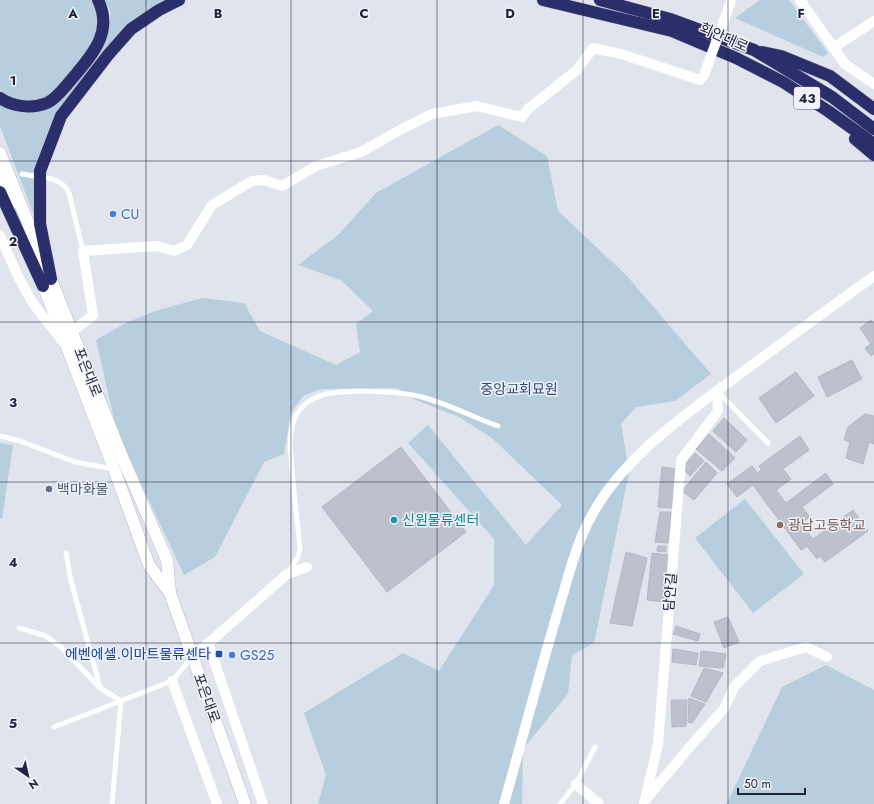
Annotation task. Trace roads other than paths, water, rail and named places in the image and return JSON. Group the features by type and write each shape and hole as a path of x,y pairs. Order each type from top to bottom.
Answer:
{"highway":[{"path":"0,98 6,102 30,107 48,103 62,91 95,52 103,31 103,11 98,0"},
{"path":"47,282 40,224 40,171 61,116 103,61 131,29 159,10 180,0"},
{"name":"회안대로","path":"543,0 672,31 736,58 783,82 828,111 874,144"},
{"name":"회안대로","path":"600,0 670,19 754,50 832,97 874,129"},
{"path":"754,50 781,56 830,76 874,109"},
{"path":"736,58 774,86 846,131 874,156"},
{"path":"0,192 47,282"}],"street":[{"path":"72,332 93,315 83,251 157,246 174,251 187,245 212,205 252,181 264,180 282,186 316,166 361,152 432,114 477,106 522,117 528,109 577,70 593,48 636,58 700,80 704,75 731,0"},
{"path":"806,2 833,48 845,64 874,83"},
{"path":"833,48 874,21"},
{"name":"포은대로","path":"0,153 47,282 66,347 114,469 149,566 170,593"},
{"name":"포은대로","path":"0,176 47,282 72,332 123,459 167,560 170,593 245,804"},
{"path":"0,236 17,274 32,302 66,347"},
{"path":"504,804 575,555 591,516 611,486 633,460 716,391 874,276"},
{"name":"담안길","path":"645,802 658,744 681,460 718,411 716,391"},
{"path":"193,657 287,574 307,567"},
{"path":"208,643 263,804"},
{"path":"645,802 693,742 724,709 734,687 760,661 806,647 827,657"},
{"path":"172,681 217,804"},
{"path":"576,784 599,804"}],"lane":[{"path":"22,174 35,176"},
{"path":"48,178 61,182 66,186 70,193 83,251"},
{"path":"716,391 768,443"},
{"path":"287,574 298,558 300,549 290,438 294,420 299,409 306,403 318,396 329,393 353,392 408,394 423,397 498,426"},
{"path":"0,436 26,443 75,462 114,469"},
{"path":"66,553 71,581 100,688"},
{"path":"19,628 46,636 62,648 100,688 121,701"},
{"path":"54,727 172,681 193,657"},
{"path":"112,804 121,701"},
{"path":"560,804 576,784 595,747"}],"place":[{"name":"CU","path":"113,214"},
{"name":"백마화물","path":"49,489"},
{"name":"신원물류센터","path":"394,520"},
{"name":"광남고등학교","path":"780,525"},
{"name":"에벤에셀.이마트물류센타","path":"219,654"},
{"name":"GS25","path":"232,655"}],"park label":[{"name":"중앙교회묘원","path":"519,389"}]}
